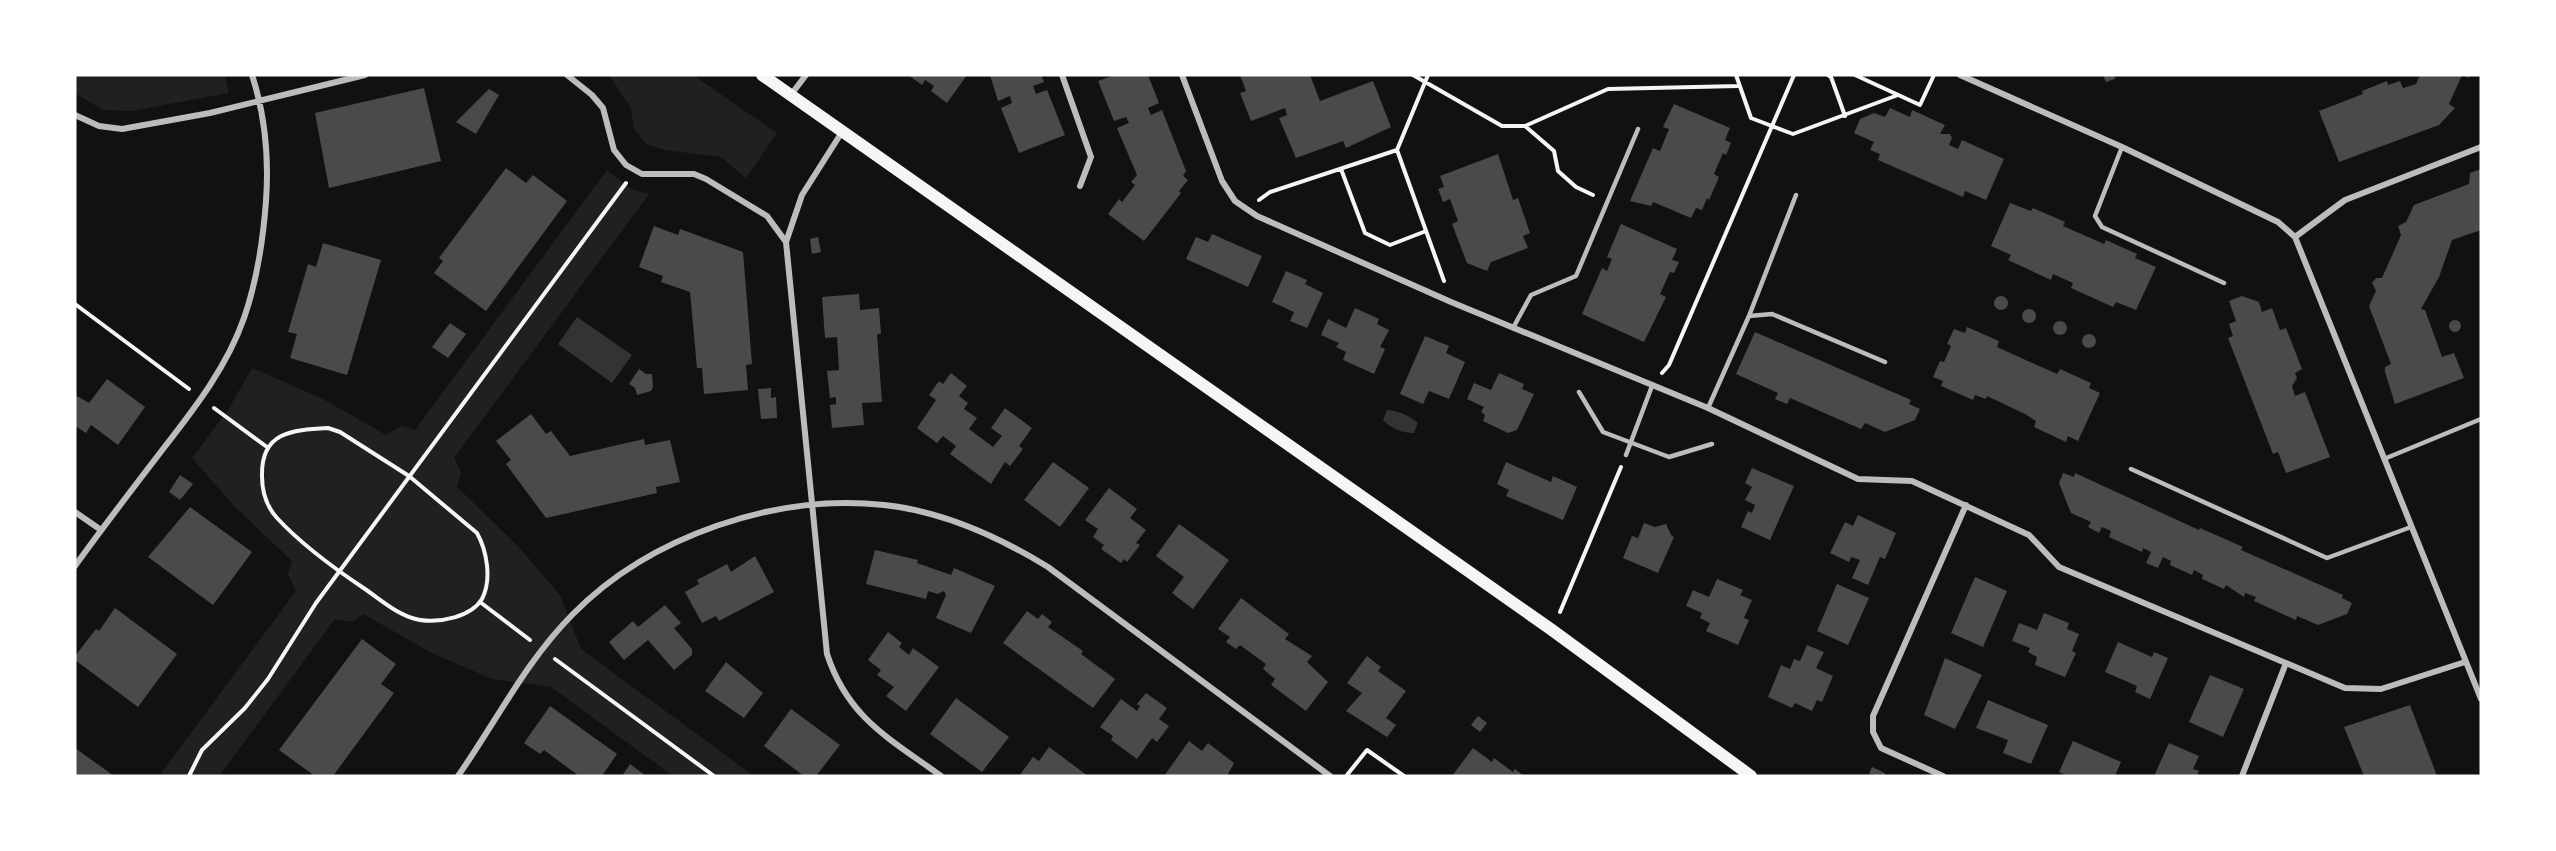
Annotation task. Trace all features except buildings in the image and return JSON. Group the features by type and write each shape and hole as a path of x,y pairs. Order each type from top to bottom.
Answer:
{"main road":[{"path":"762,75 1552,630 1751,776"}],"street":[{"path":"75,566 201,398 229,353 244,319 255,282 267,182 266,145 252,75"},
{"path":"75,115 99,126 122,129 259,101 365,75"},
{"path":"567,75 598,102 606,116 614,150 626,165 651,175 694,174 706,179 767,216 786,242"},
{"path":"789,96 806,75"},
{"path":"1062,75 1091,157 1080,186"},
{"path":"1182,75 1222,181 1235,201 1247,209 1451,302 1708,408 1858,479 1912,481 1966,504 2029,535 2059,567 2345,688 2381,689 2465,662"},
{"path":"1960,75 2122,147 2278,222 2295,237 2481,699"},
{"path":"842,132 802,195 786,242 823,628 827,654 836,682 852,705 873,726 941,776"},
{"path":"2295,237 2345,201 2481,147"},
{"path":"460,775 541,649 594,594 667,547 719,523 750,515 813,506 862,503 912,510 957,523 1026,553 1330,776"},
{"path":"1943,776 1881,748 1873,732 1873,716 1966,504"},
{"path":"75,512 100,530"},
{"path":"2242,776 2286,663"}],"lane":[{"path":"1513,328 1531,295 1576,276 1638,129"},
{"path":"2122,147 2095,216 2102,227 2224,283"},
{"path":"1708,408 1749,316 1796,195"},
{"path":"1749,316 1772,314 1885,362"},
{"path":"1626,455 1652,386"},
{"path":"1579,392 1603,432 1669,458 1712,444"},
{"path":"2384,459 2481,419"},
{"path":"2131,469 2326,558 2411,527"}],"path":[{"path":"1413,75 1502,126 1525,126 1608,89 1738,86"},
{"path":"1428,75 1397,150 1451,302"},
{"path":"1736,75 1751,118 1771,128 1793,134 1898,95"},
{"path":"1652,386 1668,365 1794,75"},
{"path":"1855,75 1920,105 1934,75"},
{"path":"1832,76 1845,116"},
{"path":"1525,126 1554,151 1558,171 1576,187 1608,202"},
{"path":"1247,209 1270,192 1397,150"},
{"path":"1341,169 1365,233 1390,245 1426,231"},
{"path":"189,776 202,750 245,708 268,679 339,571 635,170"},
{"path":"75,304 267,447"},
{"path":"327,428 340,432 409,477 477,533 483,544 486,584 480,602 471,611 444,620 419,620 400,613 339,571 276,517 266,502 262,488 262,460 267,447 288,433 301,429 327,428"},
{"path":"1552,630 1626,455"},
{"path":"480,602 714,776"},
{"path":"1346,776 1367,750 1404,776"}],"shaded area":[{"path":"75,75 225,75 229,93 132,111 103,110 75,93"},
{"path":"609,75 693,75 777,133 746,178 721,157 664,150 646,144 634,129 631,108"},
{"path":"607,170 631,189 649,194 454,458 461,472 457,487 519,547 560,595 581,649 754,776 673,776 551,687 492,679 434,654 363,614 353,622 335,619 219,776 159,776 296,591 288,574 292,561 234,506 192,458 228,410 252,368 321,398 386,435 402,426 415,430"},
{"path":"577,317 632,355 612,383 558,344"},
{"path":"1387,410 1404,414 1418,423 1414,433 1397,430 1386,423 1383,420"}]}
